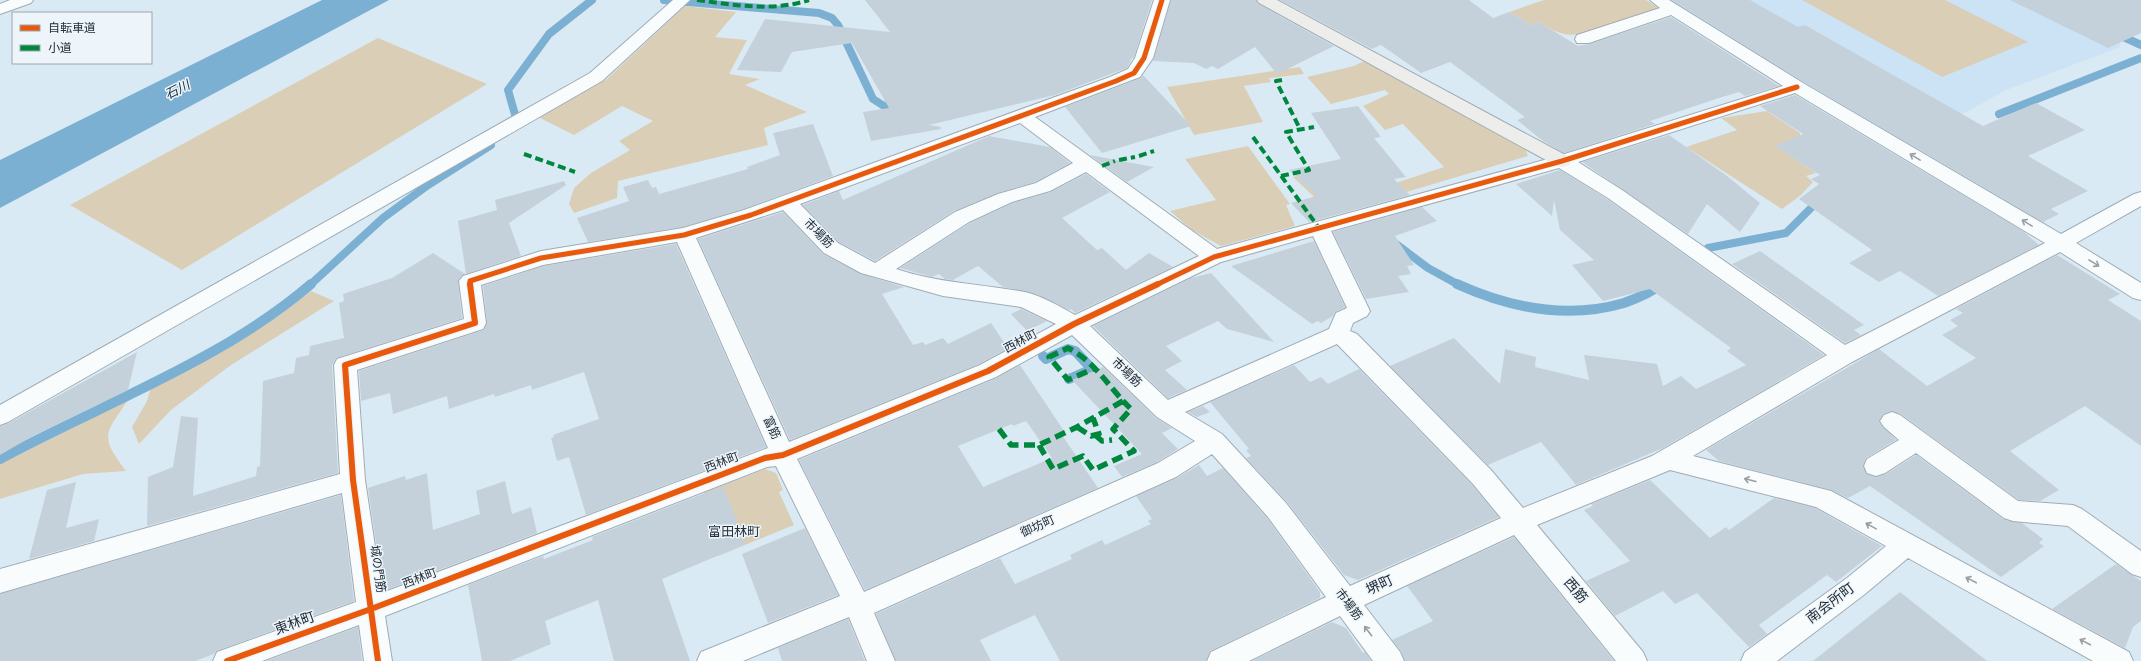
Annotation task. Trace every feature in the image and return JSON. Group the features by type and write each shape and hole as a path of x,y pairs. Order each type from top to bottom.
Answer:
{"street":[{"path":"0,9 25,0"},
{"path":"684,235 751,215 1134,73 1144,58 1162,0"},
{"path":"1265,0 1562,162 1615,194 1844,356"},
{"path":"1658,0 1797,87 2061,243 2141,293"},
{"path":"0,416 487,138 596,78 679,3"},
{"path":"1583,39 1673,9"},
{"name":"西林町","path":"371,609 765,458 783,455 988,371 1044,342 1074,324 1214,257 1562,162 1797,87"},
{"path":"1021,115 1214,257"},
{"path":"878,271 962,217 1005,198 1044,187 1087,163"},
{"name":"堺町","path":"1220,661 1517,522 1667,459 1844,356 2061,243 2141,198"},
{"name":"市場筋","path":"786,201 831,248 878,271 909,281 943,289 1025,300 1051,311 1074,324 1165,411 1214,441 1277,510 1390,661"},
{"path":"1165,411 1338,334 1344,318 1359,311 1319,228"},
{"name":"城の門筋","path":"378,661 353,480 345,365 474,323 470,281 540,258 675,235 684,235"},
{"name":"富筋","path":"684,235 783,455 857,604 882,661"},
{"name":"西筋","path":"1338,334 1349,340 1482,477 1517,522 1633,661"},
{"path":"1892,421 2013,511 2073,516 2141,566"},
{"name":"御坊町","path":"710,661 857,604 1167,470 1214,441"},
{"path":"1876,466 1918,441"},
{"path":"1667,459 1822,498 1905,545 2120,661"},
{"path":"0,581 353,480"},
{"name":"南会所町","path":"1755,661 1856,586 1905,545"},
{"name":"東林町","path":"227,661 371,609"}],"shaded area":[{"path":"1544,0 1646,0 1659,8 1611,26 1573,35 1557,32 1539,22 1531,25 1509,12"},
{"path":"1666,0 2031,0 2120,42 2120,47 2006,90 1959,116 1916,152"},
{"path":"1802,0 1945,0 2028,42 1942,77"},
{"path":"685,6 736,12 715,37 747,40 729,74 760,79 745,85 807,112 764,128 768,145 618,181 617,198 574,213 569,204 574,188 591,173 630,150 619,141 653,121 622,106 574,135 536,116 607,79"},
{"path":"378,38 487,84 182,270 70,205"},
{"path":"1364,61 1525,149 1528,156 1332,214 1293,177 1327,169 1353,197 1444,167 1403,124 1385,130 1363,106 1389,94 1385,90 1331,104 1307,77 1354,66"},
{"path":"1300,67 1304,74 1269,78 1271,82 1244,86 1263,122 1194,135 1167,87"},
{"path":"1767,111 1800,133 1800,136 1776,146 1816,173 1806,176 1813,182 1801,195 1782,209 1686,147 1737,130 1721,118"},
{"path":"1248,146 1290,204 1286,205 1295,226 1221,246 1192,230 1170,211 1216,200 1185,159"},
{"path":"311,291 334,301 231,365 171,410 139,444 132,427 147,401 151,387 193,365 273,318"},
{"path":"128,400 110,428 108,435 112,450 126,471 83,474 0,499 0,464"},
{"path":"765,469 776,473 783,490 779,492 794,525 718,556 708,528 717,525 704,492"}],"water":[{"name":"石川","path":"322,0 389,0 0,208 0,160"}],"building":[{"path":"865,0 1152,0 1134,57 1130,60 1131,61 1127,68 1055,95 929,125 941,127 941,129 871,141 863,112 889,108 852,43 792,52 781,72 737,70 765,19 890,32"},
{"path":"1171,0 1256,0 1258,4 1334,46 1277,74 1255,47 1218,69 1212,66 1206,69 1194,63 1153,61"},
{"path":"1280,0 1469,0 1493,18 1509,12 1531,25 1539,22 1578,46 1589,44 1671,17 1779,86 1745,96 1739,92 1719,98 1650,121 1655,124 1564,153 1543,141 1517,120 1525,117 1450,62 1421,73 1381,45 1372,49"},
{"path":"1672,0 1750,0 1798,27 1805,25 1983,126 2036,103 2085,130 2028,156 2088,191 2051,209 2059,214 2043,222 1804,82"},
{"path":"2010,0 2141,0 2141,33 2108,48"},
{"path":"1143,75 1191,126 1102,153 1065,107 1141,78"},
{"path":"1795,95 2023,231 2039,245 1938,296 1900,271 1879,282 1849,263 1872,250 1799,199 1819,184 1811,179 1820,175 1775,146 1803,134 1760,106"},
{"path":"1358,106 1381,137 1374,138 1406,177 1394,179 1410,195 1309,222 1291,203 1317,196 1289,170 1341,159 1311,113"},
{"path":"813,124 833,176 744,209 683,227 588,242 577,218 629,201 623,187 648,180 652,188 656,187 659,194 748,169 747,167 780,155 773,133"},
{"path":"1669,135 1727,176 1760,203 1740,232 1707,204 1688,234 1582,162"},
{"path":"989,136 1050,147 1070,163 1035,182 998,193 954,211 875,261 839,242 803,205 839,191 843,200"},
{"path":"1090,155 1154,167 1127,182"},
{"path":"1560,170 1607,199 1824,355 1663,448 1576,485 1541,442 1488,465 1390,366 1454,338 1500,384 1505,349 1536,357 1535,367 1589,380 1584,355 1657,364 1663,386 1681,376 1696,389 1746,365 1727,351 1731,348 1650,289 1603,301 1572,265 1594,260 1560,230 1554,200 1552,216 1516,184"},
{"path":"1086,174 1110,192 1062,218 1097,250 1102,248 1126,270 1149,253 1173,267 1075,313 1071,309 1069,310 1038,295 1003,287 978,266 953,280 945,279 939,274 932,277 900,268 970,223 1013,203 1051,192"},
{"path":"564,181 566,185 509,223 521,256 466,274 458,221 497,210 495,200"},
{"path":"1422,207 1437,221 1395,236 1414,265 1407,266 1411,274 1398,276 1409,292 1366,299 1333,232"},
{"path":"783,212 823,254 861,274 904,287 882,294 913,345 923,342 925,345 943,338 948,344 991,323 1008,348 979,364 790,440 698,239"},
{"path":"1314,241 1345,307 1335,312 1333,316 1321,323 1318,321 1312,324 1231,266"},
{"path":"676,244 766,447 586,515 569,457 557,461 551,438 554,437 553,435 599,419 584,372 532,390 531,385 495,397 494,394 449,409 447,396 393,414 390,393 361,401 359,371 484,330 487,323 483,286 543,266"},
{"path":"1760,251 1864,325 1854,330 1861,335 1845,343 1732,264"},
{"path":"433,253 465,274 458,281 462,318 336,358 332,365 338,473 147,526 148,477 173,467 181,416 198,418 193,496 256,476 257,467 260,466 263,381 294,373 296,358 309,355 310,346 344,338 339,303 344,301 343,294 392,278"},
{"path":"2057,255 2120,294 2108,300 2141,321 2141,446 2085,406 2010,451 2059,490 2040,501 2019,500 1901,414 1891,411 1883,414 1879,422 1896,440 1866,458 1863,465 1867,474 1876,477 1886,474 1916,455 2003,519 2022,523 2043,539 2039,543 2044,546 2001,577 1870,486 1848,498 1831,490 1719,461 1706,450 1879,349 1927,386 1976,358 1942,335 1958,326 1950,320 1963,313 1956,309"},
{"path":"1211,273 1274,342 1227,329 1218,321 1166,346 1182,361 1165,370 1187,390 1168,398 1093,326 1191,278"},
{"path":"1021,309 1047,321 1027,331 1011,314"},
{"path":"137,352 128,390 31,437 0,455 0,426 9,423"},
{"path":"1020,365 1064,431 1060,432 1098,488 865,590 799,460 997,378","holes":["1026,421 1052,458 983,487 958,446 1012,424 1013,426"]},
{"path":"1294,365 1310,382 1321,377 1328,384 1359,369 1472,485 1499,517 1358,580 1344,575 1287,502 1246,458 1251,456 1246,450 1249,449 1210,402"},
{"path":"1103,367 1156,418 1172,428 1162,433 1178,449 1157,462 1122,477 1114,466 1142,454 1072,380"},
{"path":"1203,406 1210,412 1197,417 1188,412"},
{"path":"1199,465 1207,476 1223,468 1267,518 1320,592 1320,598 1210,651 1206,661 1060,661 1035,615 980,640 991,661 896,661 876,614 1000,558 1015,584 1072,559 1070,555 1102,540 1105,545 1151,524 1148,521 1152,519 1136,496 1177,478"},
{"path":"427,473 433,530 480,514 476,491 505,481 512,514 531,507 537,533 383,591 368,488 405,476 406,480"},
{"path":"1650,480 1710,538 1726,527 1729,530 1774,498 1815,508 1882,546 1836,582 1827,575 1759,625 1767,634 1749,647 1697,593 1675,604 1663,591 1615,616 1586,581 1630,561 1584,510 1593,506 1591,504"},
{"path":"76,482 66,528 99,519 94,541 29,559 47,490"},
{"path":"723,486 746,544 662,579 690,661 614,661 598,600 545,621 551,644 510,661 482,661 468,585 543,556 544,559 593,540 592,537"},
{"path":"341,495 354,601 216,651 214,654 195,661 0,661 0,594"},
{"path":"805,528 838,595 768,623 742,554"},
{"path":"1514,537 1614,661 1405,661 1401,651 1392,640 1433,621 1407,586"},
{"path":"2116,564 2141,581 2141,621 2133,627 2125,648 2052,609"},
{"path":"1900,592 1987,661 1813,661"},
{"path":"848,619 865,661 782,661 778,648"},
{"path":"1332,622 1346,628 1363,653 1365,652 1371,661 1252,661"},
{"path":"358,627 362,661 266,661"}],"waterway":[{"path":"509,122 516,118 508,90 549,34 592,0"},
{"path":"664,0 819,13 832,18 838,25 873,99 884,106 899,104"},
{"path":"2117,34 2141,45"},
{"path":"1999,114 2141,58"},
{"path":"310,285 383,218 428,185 491,145 486,135 488,134"},
{"path":"1708,248 1786,233 1820,199"},
{"path":"1396,244 1428,268 1458,284"},
{"path":"0,459 201,358 240,336 277,311 311,284"},
{"path":"1458,284 1518,305 1539,309 1581,311 1624,303 1644,295 1662,284"},
{"path":"1043,356 1046,359 1068,349 1075,351 1092,369 1069,379"}],"marked path":[{"path":"697,0 739,6 768,8 782,7 809,0"},
{"path":"1282,80 1276,81 1300,129"},
{"path":"1281,176 1309,170 1286,132 1314,127"},
{"path":"1253,137 1319,228"},
{"path":"1139,156 1154,151"},
{"path":"524,154 575,172"},
{"path":"1119,160 1135,157"},
{"path":"1102,166 1115,161"},
{"path":"999,429 1011,445 1039,445 1077,427 1123,401 1089,363 1074,351 1068,348 1049,357 1068,380 1093,369"},
{"path":"1039,445 1053,469 1083,456 1093,470 1134,451 1113,429 1131,409 1123,401"},
{"path":"1077,427 1091,436 1099,434 1093,418"},
{"path":"1095,435 1102,441 1112,440"}],"cycle path":[{"path":"378,661 353,480 345,365 475,323 470,281 541,258 675,235 684,235 751,215 1116,81 1134,73 1144,58 1162,0"},
{"path":"227,661 371,609 765,458 783,455 988,371 1074,324 1214,257 1562,161 1797,87"}],"district":[{"name":"富田林町","path":"734,533"}]}
